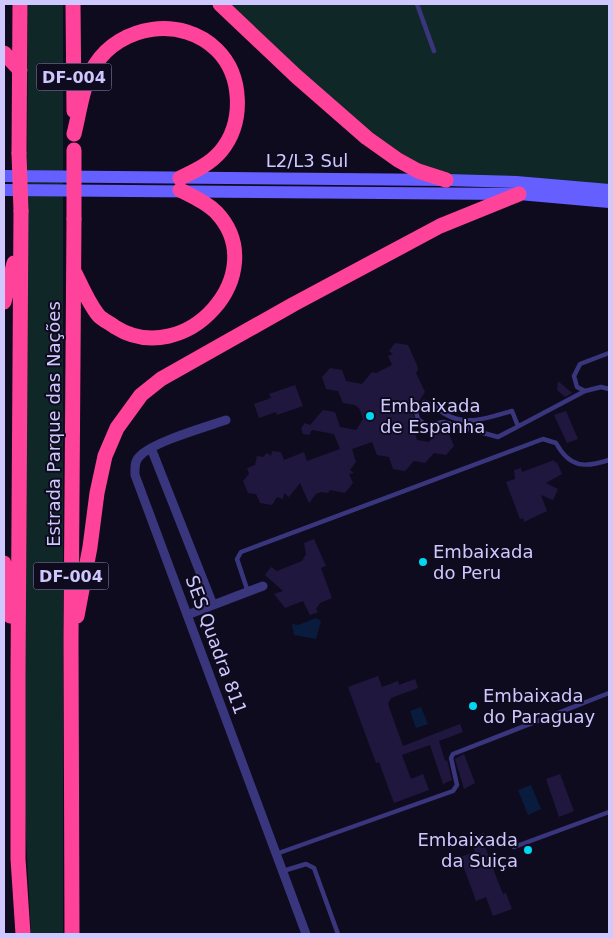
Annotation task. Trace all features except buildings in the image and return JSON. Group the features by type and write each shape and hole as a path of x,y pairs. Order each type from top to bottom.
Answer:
{"highway":[{"name":"Estrada Parque das Nações","path":"20,4 18,859 23,934"},
{"name":"Estrada Parque das Nações","path":"72,934 73,4"},
{"path":"220,4 296,76 367,138 398,160 418,171 446,180"},
{"path":"73,269 100,317 127,334 156,340 176,335 194,327 208,315 222,298 231,277 234,256 229,232 224,222 214,211 180,184 222,150 234,127 237,103 234,79 224,58 209,44 189,33 168,29 146,30 131,34 111,46 95,64 89,78 74,134"},
{"path":"4,53 20,70"},
{"path":"71,639 82,597 97,493 105,456 117,428 141,395 161,379 440,226 519,194"},
{"path":"4,302 11,280 21,216"},
{"path":"4,563 18,674"}],"main road":[{"name":"L2/L3 Sul","path":"4,176 180,184 519,194 609,202"},
{"name":"L2/L3 Sul","path":"4,190 180,184 446,180 516,182 609,190"}],"street":[{"name":"SES Quadra 811","path":"226,420 152,448 139,456 135,463 135,475 306,934"},
{"path":"152,448 213,606"},
{"path":"187,615 263,586"}],"lane":[{"path":"417,4 434,51"},
{"path":"585,392 577,387 575,371 580,364 609,353"},
{"path":"518,426 512,411 470,421 446,414 432,404 424,402 416,412 418,419 427,426 443,422 498,437 585,392 609,389"},
{"path":"443,422 446,414"},
{"path":"470,421 472,430"},
{"path":"248,592 237,559 241,552 543,439 556,443 563,456 577,464 590,467 609,460"},
{"path":"276,854 453,791 457,785 451,758 453,754 609,693"},
{"path":"514,847 609,812"},
{"path":"283,871 306,864 314,868 338,934"}],"green space":[{"path":"28,4 63,4 63,934 31,934 24,798"},
{"path":"222,4 609,4 609,191 446,180 398,160"}],"water":[{"path":"316,618 321,621 316,639 294,635 292,624 298,625"},
{"path":"421,707 428,724 416,728 410,711"},
{"path":"531,785 541,809 528,815 518,790"}],"place":[{"name":"Embaixada de Espanha","path":"370,416"},
{"name":"Embaixada do Peru","path":"423,562"},
{"name":"Embaixada do Paraguay","path":"473,706"},
{"name":"Embaixada da Suiça","path":"528,850"}]}
